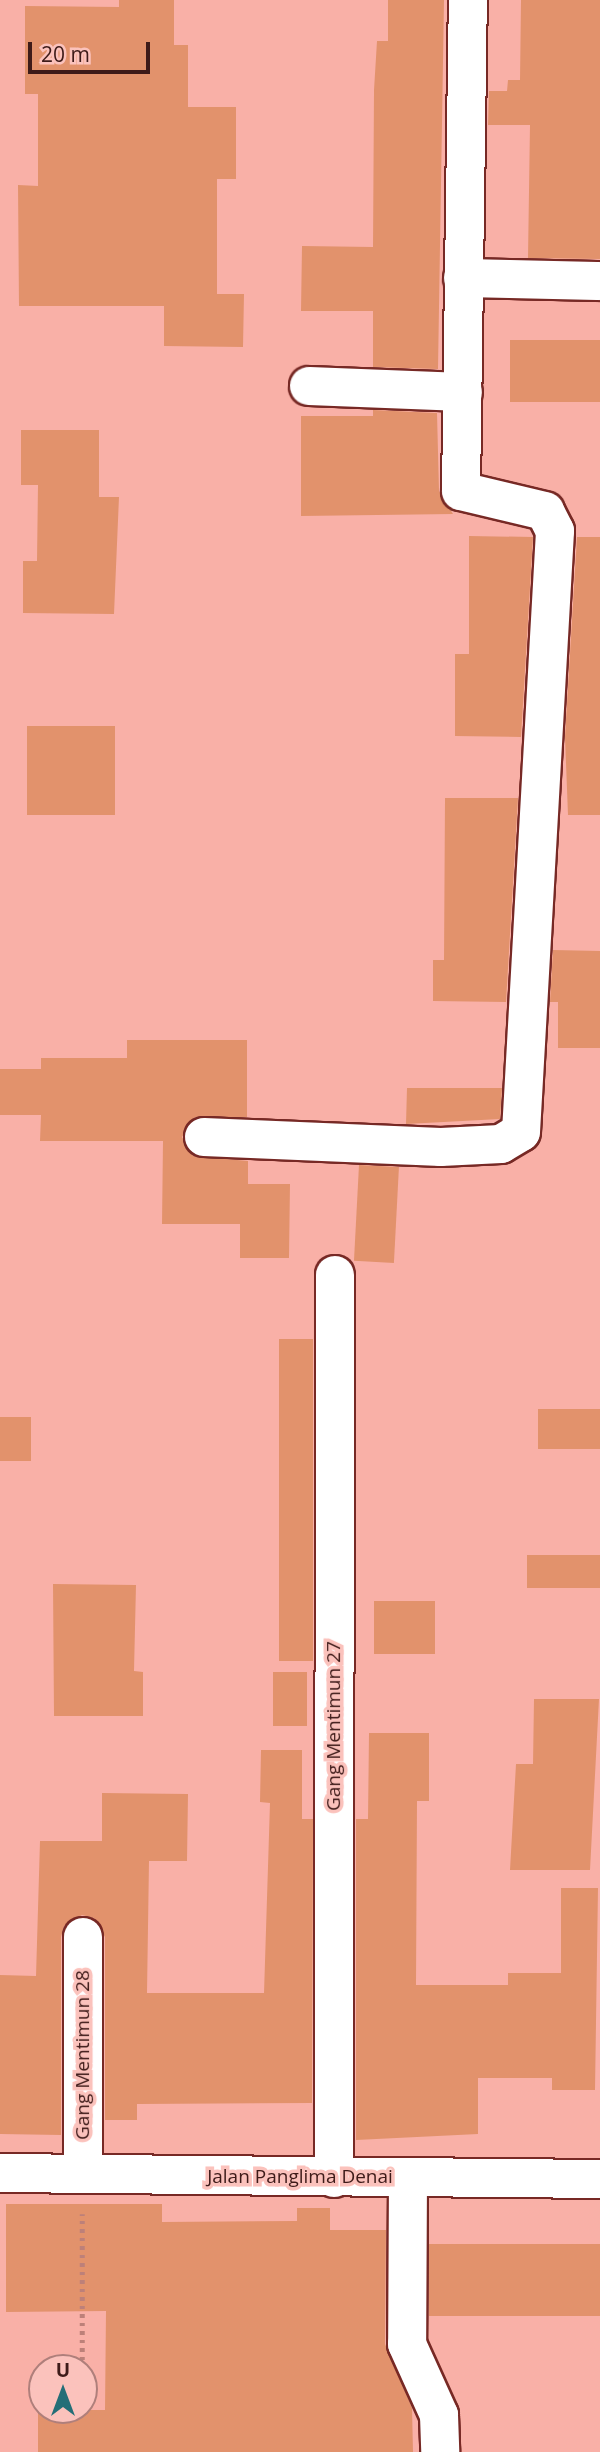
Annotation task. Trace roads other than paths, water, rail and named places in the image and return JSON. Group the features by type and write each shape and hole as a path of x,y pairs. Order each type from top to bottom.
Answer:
{"street":[{"path":"204,1137 441,1147 501,1144 521,1132 555,531 545,511 461,491 468,0"},
{"path":"463,278 600,281"},
{"path":"309,386 463,391"},
{"name":"Gang Mentimun 27","path":"334,2178 335,1275"},
{"name":"Gang Mentimun 28","path":"83,1937 83,2174"},
{"name":"Jalan Panglima Denai","path":"0,2173 600,2179"},
{"path":"408,2177 407,2344 439,2415 440,2452"}]}
